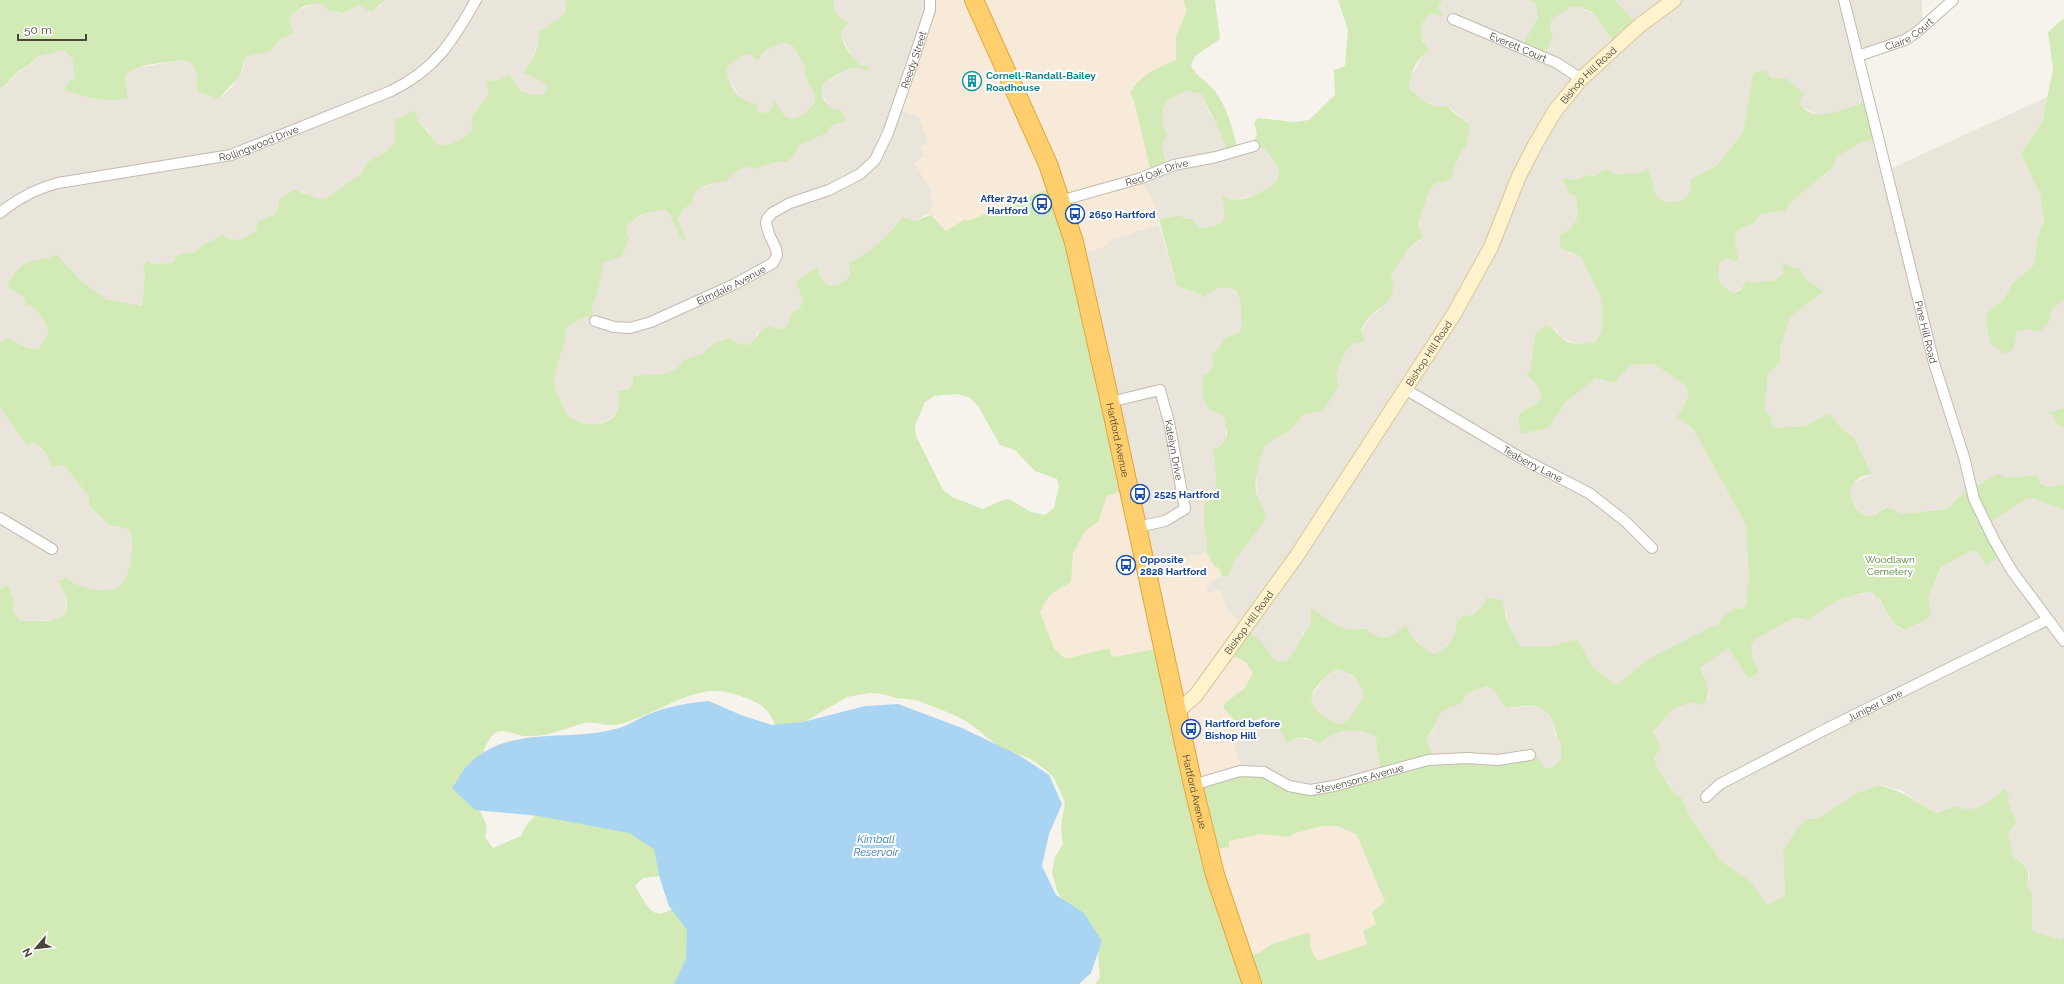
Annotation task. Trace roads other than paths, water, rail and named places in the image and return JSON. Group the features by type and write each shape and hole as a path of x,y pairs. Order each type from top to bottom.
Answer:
{"highway":[{"name":"Hartford Avenue","path":"974,0 1048,164 1074,242 1193,786 1215,875 1252,984"}],"street":[{"name":"Rollingwood Drive","path":"0,213 18,198 37,189 58,183 231,155 391,91 411,82 431,66 446,50 476,0"},
{"name":"Reedy Street","path":"893,118 930,10 930,0"},
{"name":"Bishop Hill Road","path":"1178,712 1196,695 1296,557 1352,474 1454,314 1491,247 1519,176 1534,145 1555,111 1581,79 1640,25 1674,0"},
{"name":"Pine Hill Road","path":"1844,0 1934,363 1960,443 1974,499 1994,540 2012,571 2041,608 2047,620 2064,641"},
{"name":"Claire Court","path":"1858,56 1905,40 1917,32 1953,0"},
{"name":"Everett Court","path":"1453,19 1557,63 1581,79"},
{"name":"Elmdale Avenue","path":"595,321 614,327 630,328 644,324 770,266 777,256 776,249 767,229 767,219 772,213 790,203 829,190 860,174 871,165 882,148 893,118"},
{"name":"Red Oak Drive","path":"1060,201 1141,178 1174,165 1216,158 1254,146"},
{"name":"Teaberry Lane","path":"1405,389 1520,458 1590,493 1619,516 1652,548"},
{"name":"Katelyn Drive","path":"1110,402 1160,390 1169,422 1185,508 1165,520 1137,527"},
{"path":"0,518 52,549"},
{"name":"Juniper Lane","path":"1706,797 1720,784 1834,725 2047,620"},
{"name":"Stevensons Avenue","path":"1193,786 1240,771 1264,772 1289,786 1310,790 1334,786 1428,760 1467,758 1498,760 1530,755"}],"water":[{"name":"Kimball Reservoir","path":"709,701 741,715 772,725 803,722 865,706 898,704 962,728 1022,757 1049,775 1062,804 1049,834 1042,866 1056,895 1084,913 1102,941 1091,973 1079,984 674,984 686,959 687,930 669,906 660,879 654,849 629,833 539,816 475,810 452,788 467,765 486,751 504,743 542,736 600,732 623,727 662,709"}],"place":[{"name":"Cornell-Randall-Bailey Roadhouse","path":"972,81"},
{"name":"After 2741 Hartford","path":"1042,204"},
{"name":"2650 Hartford","path":"1075,214"},
{"name":"2525 Hartford","path":"1140,494"},
{"name":"Opposite 2828 Hartford","path":"1126,565"},
{"name":"Hartford before Bishop Hill","path":"1191,729"}],"park label":[{"name":"Woodlawn Cemetery","path":"1890,564"}]}
